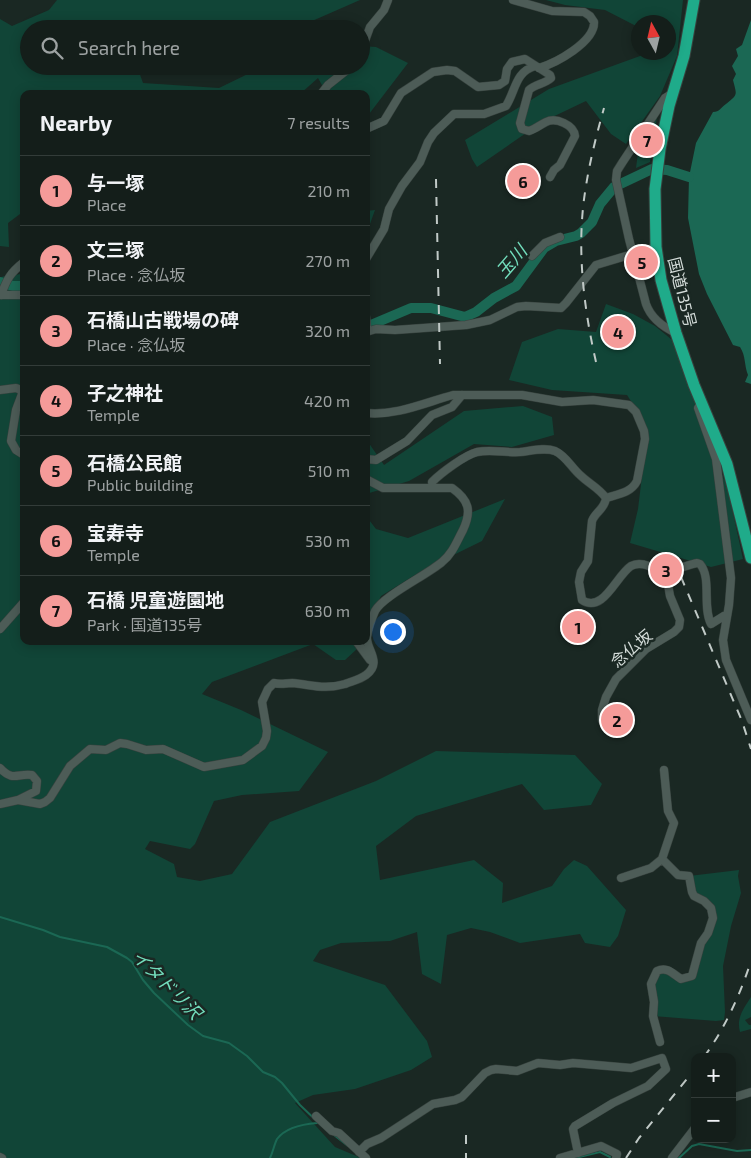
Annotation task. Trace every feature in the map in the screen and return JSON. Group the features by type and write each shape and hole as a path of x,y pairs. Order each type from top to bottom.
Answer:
{"highway":[{"name":"国道135号","path":"693,0 690,26 681,67 665,120 658,158 656,178 656,244 663,286 676,334 727,464 751,558"}],"street":[{"path":"370,28 384,10 388,0"},
{"path":"370,252 384,229 389,209 402,186 420,162 434,133 454,114 484,114 506,106 525,69 547,65 580,46 592,30 594,22 584,12 552,11 526,2 513,0"},
{"path":"370,127 384,121 401,93 432,72 447,70 454,72 478,87 502,84 506,78 509,65 515,61 525,59 550,75 551,78 533,86 529,90 520,123 522,129 529,131 552,121 568,125 575,134 560,165 550,177"},
{"path":"324,90 341,75"},
{"path":"673,93 665,98 622,163 617,171 616,180 633,255 648,308 663,327 676,334"},
{"path":"532,256 545,243 560,237"},
{"path":"370,330 466,325 490,320 517,307 561,308 596,266 633,255 656,244"},
{"path":"20,265 11,273 1,293 20,294"},
{"path":"0,390 16,388 20,390"},
{"path":"370,413 399,411 453,395 522,395 562,402 593,400 629,405 636,412 644,431 645,439 637,481 629,491 606,498"},
{"path":"370,459 376,460 407,441 432,415 452,407 462,395"},
{"path":"20,401 16,410 11,441 16,450 20,452"},
{"path":"702,403 698,408 716,458 731,578 723,640 724,655 751,720"},
{"path":"433,487 432,482 437,477 476,452 512,453 549,450 562,456 578,474 606,498"},
{"path":"370,481 383,488 452,488 458,492 467,505 469,516 454,548 444,561 384,602 376,611 370,628"},
{"path":"606,498 603,508 593,517 592,521 588,561 579,582 582,600 594,604 601,601 633,565 650,566 666,573 693,564 700,564 705,571 707,615 711,624 727,614"},
{"name":"念仏坂","path":"602,720 602,710 606,697 616,679 646,649 674,632 679,626 680,620 670,596 666,573"},
{"path":"0,629 20,606"},
{"path":"359,645 370,660 373,661"},
{"path":"18,800 40,804 45,802 50,798 70,766 83,754 90,749 106,750 120,743 146,750 163,749 204,767 243,760 262,746 266,738 267,731 262,702 268,689 274,683 335,687 362,678 368,674 373,661 370,645"},
{"path":"0,768 8,776 32,775 37,781 36,791 18,800 0,804"},
{"path":"621,878 652,868 662,859 674,823 668,810 664,770"},
{"path":"660,1042 654,1016 651,984 657,971 664,969 673,972 681,979 692,976 701,943 708,933 713,918 711,908 704,901 694,896 689,876 678,875 662,859"},
{"path":"359,1152 367,1144 381,1138 433,1104 462,1097 485,1073 491,1070 517,1070 538,1063 560,1065 573,1063 630,1068 662,1058 666,1069 648,1086 613,1103 575,1126 573,1129 578,1153"},
{"path":"736,1097 751,1092"},
{"path":"736,1097 751,1097"},
{"path":"316,1116 332,1131 339,1133 366,1158"},
{"path":"672,1158 691,1133"},
{"path":"560,1158 601,1146 617,1154 616,1158"}],"shaded area":[{"path":"57,0 360,0 314,20 26,20 49,10"},
{"path":"546,0 683,0 676,58 676,15 631,15 631,23 605,10 565,5"},
{"path":"0,19 12,26 20,23 20,75 140,75 143,83 219,88 246,75 370,75 370,47 376,47 408,63 370,113 370,90 325,90 318,78 304,90 20,90 20,214 8,223 9,247 0,246"},
{"path":"751,20 751,384 745,382 748,375 742,350 740,347 733,345 699,274 688,218 689,177 696,143 713,112 719,111 736,94 733,80 736,74 732,66 738,56 736,49 742,45"},
{"path":"631,59 675,60 660,96 626,144 611,134 586,101 542,122 477,167 465,140 549,89"},
{"path":"657,117 650,162 636,168 639,145"},
{"path":"375,210 370,224 370,211"},
{"path":"20,274 20,645 310,645 212,682 202,694 241,710 328,752 299,791 242,795 214,801 195,844 190,849 150,841 145,849 174,864 177,877 200,881 232,874 270,822 376,781 436,751 575,755 602,784 591,805 544,810 522,784 416,816 376,846 380,880 474,860 503,883 502,903 552,886 564,869 574,860 587,866 626,910 618,936 610,947 585,943 580,934 520,943 490,932 471,928 447,935 441,984 422,974 417,932 390,941 341,943 320,950 313,961 385,985 427,1041 432,1057 411,1070 355,1089 313,1095 295,1103 335,1147 361,1158 0,1158 0,278"},
{"path":"606,304 633,314 655,326 671,339 680,352 688,383 728,490 743,559 711,567 630,543 638,509 645,451 638,412 627,395 552,390 509,380 522,342 558,329 596,332"},
{"path":"523,406 552,417 554,435 512,447 474,444 409,481 370,493 370,445 384,465 464,411"},
{"path":"505,499 482,541 425,569 381,596 370,620 370,521 376,529 408,538"},
{"path":"314,645 359,645 345,660 336,660"},
{"path":"739,870 738,876 741,893 731,926 723,966 724,1020 653,1016 653,977 657,971 686,978 708,933 711,908 694,896 689,876"},
{"path":"751,997 751,1017 745,1020 751,1025 751,1029 740,1032 740,1018 743,1009"}],"waterway":[{"name":"玉川","path":"370,325 411,308 431,308 465,317 476,312 494,298 516,286 544,248 556,241 581,233 592,222 600,204 614,187 652,169 667,170 689,177"},
{"name":"玉川","path":"0,282 20,286"},
{"name":"イタドリ沢","path":"0,917 60,937 107,947 127,958 132,962 154,993 188,1025 203,1036 229,1043 247,1056 263,1072 275,1077 322,1126"},
{"path":"270,1158 277,1139 285,1132 301,1125 317,1123"},
{"path":"334,1135 348,1146"},
{"path":"679,1158 692,1146 699,1144 737,1151 751,1150"},
{"path":"575,1158 600,1152 610,1157"}],"railway":[{"path":"596,362 584,297 581,252 583,208 588,176 604,108"},
{"path":"436,179 440,364"},
{"path":"681,577 742,721 751,749"},
{"path":"707,1053 719,1035 731,1011 751,961"},
{"path":"626,1158 639,1138 691,1074"},
{"path":"466,1135 466,1158"}],"place":[{"name":"石橋 児童遊園地","path":"647,140"},
{"name":"宝寿寺","path":"523,181"},
{"name":"石橋公民館","path":"642,262"},
{"name":"子之神社","path":"618,332"},
{"name":"石橋山古戦場の碑","path":"666,570"},
{"name":"与一塚","path":"578,627"},
{"name":"文三塚","path":"617,720"}]}
